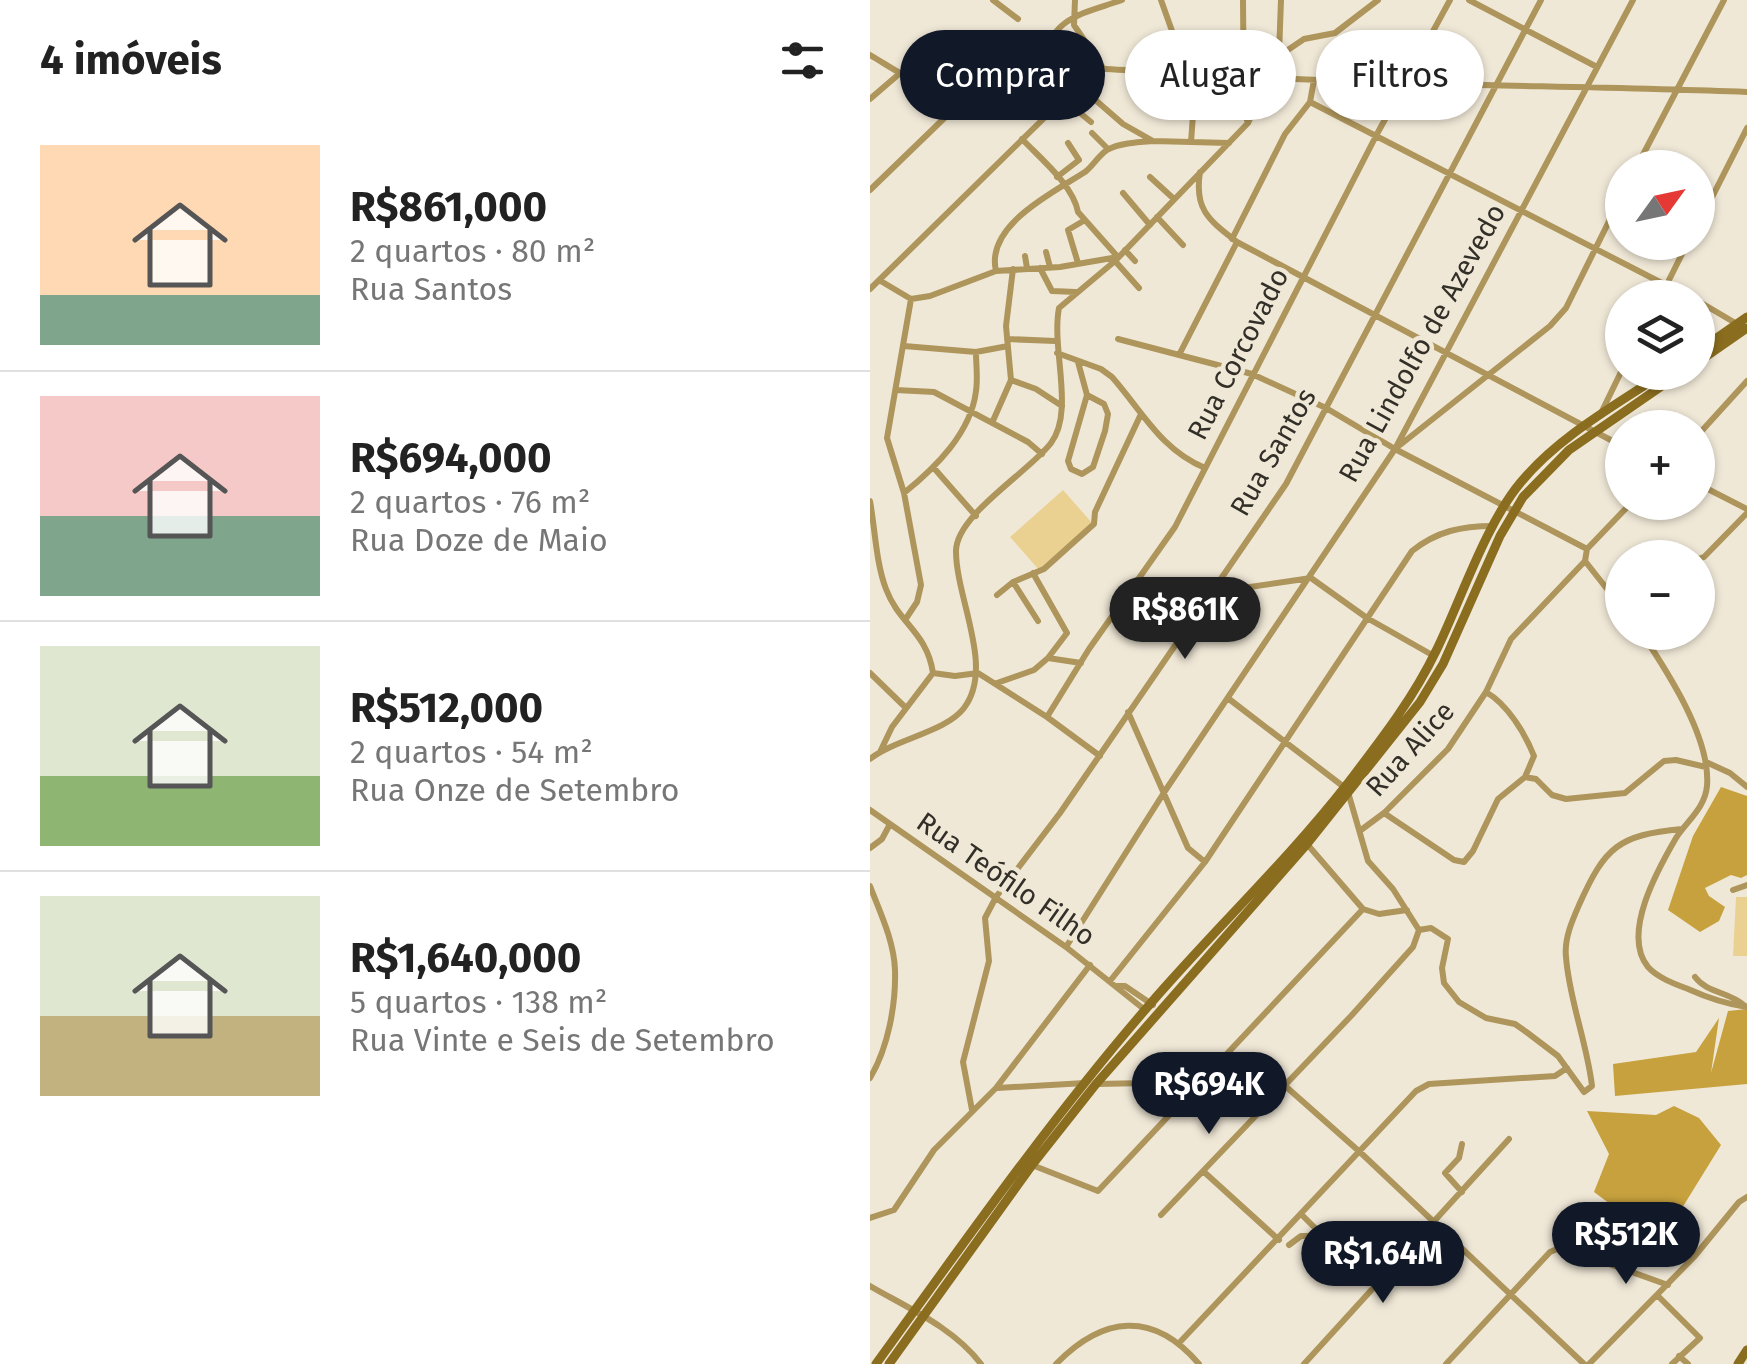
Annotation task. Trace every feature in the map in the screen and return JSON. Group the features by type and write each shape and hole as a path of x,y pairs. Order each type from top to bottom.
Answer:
{"main road":[{"path":"1715,348 1747,317"},
{"path":"1715,341 1742,326"},
{"path":"1589,430 1599,417 1639,390"},
{"path":"889,1364 1030,1152 1084,1084 1147,1007 1394,738 1435,676 1520,483 1540,462 1653,390"},
{"path":"876,1364 1096,1084 1331,814 1412,696 1494,526 1510,508"},
{"path":"1030,1152 1027,1160 1032,1165"},
{"path":"1738,1364 1747,1350"}],"street":[{"path":"994,0 1018,19"},
{"path":"1075,0 1077,30"},
{"path":"1055,30 1070,16 1122,0"},
{"path":"1161,0 1172,30"},
{"path":"1243,0 1243,30"},
{"path":"1280,30 1281,0"},
{"path":"1296,44 1335,33 1378,0"},
{"name":"Rua Corcovado","path":"1434,30 1450,0"},
{"path":"1468,0 1597,68"},
{"name":"Rua Santos","path":"996,896 1100,756 1286,484 1541,0"},
{"name":"Rua Lindolfo de Azevedo","path":"1066,947 1165,791 1396,449 1633,0"},
{"path":"1645,150 1724,0"},
{"path":"870,55 899,74 870,100"},
{"path":"1180,353 1285,134 1310,102 1314,80 1296,79"},
{"path":"1484,85 1747,92"},
{"path":"1310,102 1658,280"},
{"path":"1105,108 1123,124 1153,140"},
{"path":"870,190 942,120"},
{"path":"870,289 1041,120"},
{"path":"1190,142 1193,120"},
{"path":"874,754 954,718 971,697 978,673 956,550 967,526 1042,454 1058,430 1064,406 1055,341 1059,308 1116,259 1249,120"},
{"name":"Rua Corcovado","path":"1047,716 1175,526 1384,120"},
{"path":"1715,193 1747,128"},
{"path":"1092,133 1108,150"},
{"path":"1022,139 1060,180 1085,220 1140,288"},
{"path":"1060,180 1086,171 1108,150 1153,140 1229,143"},
{"path":"996,271 997,247 1009,228 1079,160 1068,142"},
{"path":"1740,145 1747,151"},
{"path":"1200,172 1197,193 1202,207 1209,219 1235,240 1605,438"},
{"path":"1150,177 1174,199"},
{"path":"1123,193 1150,224"},
{"path":"1156,217 1183,245"},
{"path":"1078,264 1068,230 1085,220"},
{"path":"1396,449 1550,326 1566,308 1605,230"},
{"path":"1125,250 1134,261"},
{"path":"1046,252 1050,267"},
{"path":"1026,256 1027,268"},
{"path":"878,280 912,299 996,271 1116,259"},
{"path":"1040,268 1052,291 1078,292"},
{"path":"992,423 1011,380 1007,342 1013,269"},
{"path":"905,620 917,602 921,585 904,493 887,438 912,299"},
{"path":"1715,311 1742,326"},
{"path":"1118,339 1252,374 1326,408 1586,549"},
{"path":"904,346 976,352 1007,342 1055,341"},
{"path":"904,493 958,436 971,412 976,392 976,352"},
{"path":"1057,353 1112,377 1162,440 1186,460 1205,468"},
{"path":"1078,360 1087,395 1068,462 1070,470 1082,474 1093,467 1108,414 1104,404 1087,395"},
{"path":"1011,380 1064,406"},
{"path":"1715,417 1747,382"},
{"path":"896,390 934,392 1028,442 1042,454"},
{"path":"1599,417 1612,390"},
{"path":"997,595 1013,582 1044,569 1094,524 1095,512 1141,414"},
{"path":"932,467 976,516"},
{"path":"1715,493 1747,511 1715,545"},
{"path":"870,502 885,588 924,642 934,673"},
{"path":"1605,586 1585,561 1586,549 1614,520"},
{"path":"1476,526 1488,539"},
{"path":"1113,984 1205,862 1412,551 1435,534 1494,526"},
{"name":"Rua Alice","path":"1567,1068 1558,1056 1515,1024 1486,1018 1458,1002 1444,983 1442,968 1448,939 1431,928 1419,930 1408,910 1368,862 1361,830 1448,749 1486,692 1511,639 1585,561"},
{"path":"996,683 1028,673 1048,658 1067,633 1033,573"},
{"path":"1119,606 1311,578 1367,618 1434,656"},
{"path":"1013,582 1038,621"},
{"path":"1651,650 1683,701 1705,764 1707,788 1701,806 1682,829 1652,884 1639,930 1639,951 1650,968 1672,983 1719,1002 1746,1007"},
{"path":"1048,658 1081,663"},
{"path":"870,673 906,708"},
{"path":"934,673 978,673 1047,716 1100,756"},
{"path":"874,754 934,673"},
{"path":"1384,812 1454,860 1464,862 1498,798 1525,777 1534,756 1507,710 1486,692"},
{"path":"1230,700 1346,790 1361,830"},
{"path":"1128,711 1188,848 1205,862"},
{"path":"1525,777 1536,779 1552,795 1566,799 1624,794 1664,761 1676,760 1730,772 1747,787"},
{"name":"Rua Teófilo Filho","path":"870,810 996,896 1113,984 1124,986 1147,1007 1162,1006"},
{"path":"870,848 882,839 890,824"},
{"path":"1180,1342 1416,1091 1429,1084 1555,1076 1567,1068 1584,1092 1592,1086 1566,956 1569,928 1591,879 1609,851 1634,837 1682,829"},
{"path":"1308,844 1363,909 1380,914 1408,910"},
{"path":"1733,890 1747,885"},
{"path":"870,886 889,936 895,969 887,1038 870,1078"},
{"path":"972,1110 963,1062 989,962 985,918 996,896"},
{"path":"1032,1165 1098,1191 1363,909"},
{"path":"1161,1215 1351,1016 1413,946 1419,930"},
{"path":"870,1218 894,1210 934,1150 996,1088 1090,965"},
{"path":"1695,977 1702,987 1731,994 1746,1007"},
{"path":"996,1088 1198,1082 1283,1084 1586,1364 1668,1285 1747,1197"},
{"path":"1304,1364 1509,1139"},
{"path":"1462,1144 1459,1158 1445,1173 1462,1192"},
{"path":"1203,1171 1279,1240"},
{"path":"1288,1245 1317,1230 1302,1215"},
{"path":"1446,1364 1550,1252 1564,1246 1668,1285"},
{"path":"870,1286 969,1349 981,1364"},
{"path":"1656,1294 1700,1338 1672,1364"},
{"path":"1056,1364 1074,1346 1117,1324 1148,1329 1180,1342 1199,1364"},
{"path":"1680,1356 1688,1364"}],"shaded area":[{"path":"1063,490 1093,524 1040,571 1010,537"},
{"path":"1721,787 1747,796 1747,875 1731,875 1705,888 1709,896 1725,907 1719,921 1700,932 1668,910 1693,836"},
{"path":"1736,897 1747,897 1747,956 1733,956"},
{"path":"1747,1009 1747,1084 1615,1096 1613,1064 1696,1052 1719,1018 1711,1073 1728,1011"},
{"path":"1674,1106 1699,1118 1721,1145 1661,1242 1594,1192 1609,1154 1587,1111 1656,1115"}]}
